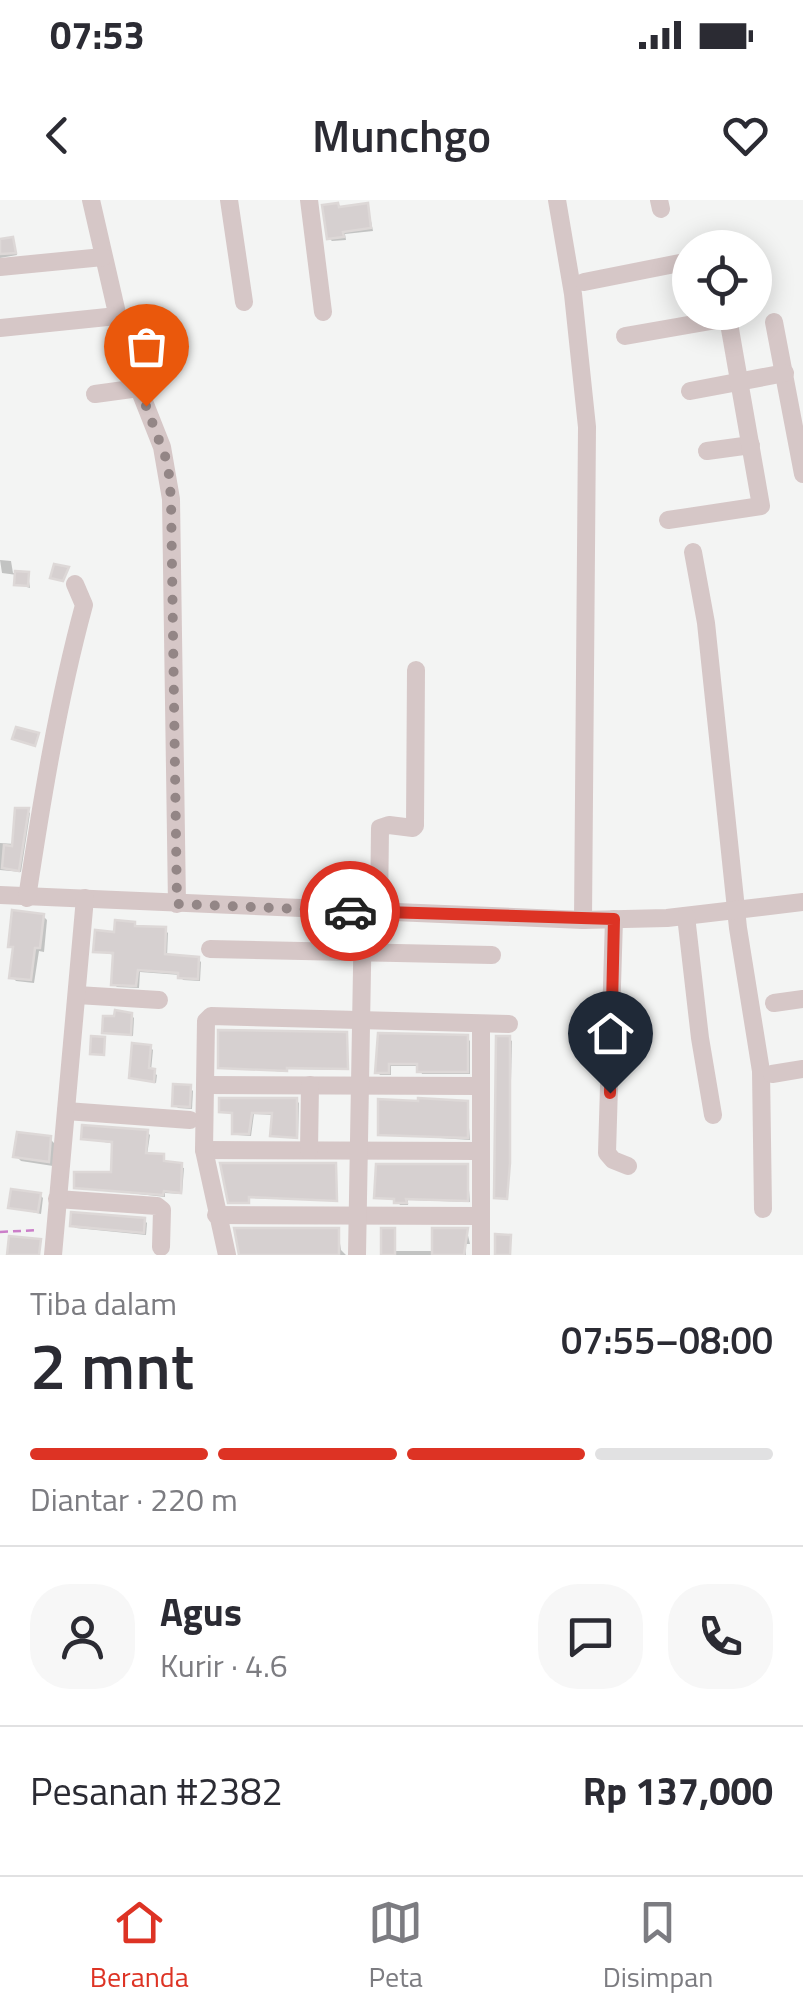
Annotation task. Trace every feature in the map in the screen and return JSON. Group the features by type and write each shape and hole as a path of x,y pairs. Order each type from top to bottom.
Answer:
{"street":[{"path":"91,200 128,361 168,464 177,904"},
{"path":"229,200 244,302"},
{"path":"309,200 323,312"},
{"path":"557,200 573,294 587,427 582,912"},
{"path":"0,267 102,256"},
{"path":"584,282 672,265"},
{"path":"0,328 117,316"},
{"path":"774,322 803,474"},
{"path":"624,336 672,326"},
{"path":"668,520 761,506 731,330"},
{"path":"690,391 785,373"},
{"path":"94,394 139,388"},
{"path":"706,451 750,445"},
{"path":"693,552 706,623 736,912 761,1071 763,1208"},
{"path":"27,898 48,762 84,605 75,584"},
{"path":"357,1255 359,1022 365,926 380,828 415,826 416,670"},
{"path":"0,896 85,905 177,904 365,926 492,955"},
{"path":"210,949 365,926 582,912 614,929 688,926 736,912 803,902"},
{"path":"53,1255 85,905"},
{"path":"688,926 713,1114"},
{"path":"614,929 607,1153 628,1166"},
{"path":"77,995 158,1000"},
{"path":"774,1003 803,999"},
{"path":"227,1255 204,1150 206,1021 211,1016 510,1024"},
{"path":"480,1024 480,1255"},
{"path":"772,1074 803,1070"},
{"path":"208,1085 480,1086"},
{"path":"309,1150 310,1085"},
{"path":"66,1111 190,1120"},
{"path":"204,1150 480,1151"},
{"path":"57,1199 160,1207 161,1247"},
{"path":"216,1215 480,1216"}],"path":[{"path":"0,1232 54,1230"}],"building":[{"path":"338,203 339,207 368,203 371,228 327,239 322,205"},
{"path":"13,237 16,253 0,254 0,239"},
{"path":"54,564 69,567 63,581 50,578"},
{"path":"15,571 29,572 28,586 14,585"},
{"path":"16,727 39,733 35,746 12,739"},
{"path":"15,808 29,808 19,871 2,868 4,845 12,846"},
{"path":"12,910 44,914 31,980 9,978"},
{"path":"115,920 135,922 135,926 166,927 165,954 199,957 198,979 138,970 136,986 111,985 113,953 93,952 95,930 114,932"},
{"path":"115,1010 132,1013 131,1035 102,1033 103,1016 114,1016"},
{"path":"218,1030 347,1032 348,1069 218,1068"},
{"path":"378,1033 468,1035 468,1072 417,1072 417,1064 389,1064 389,1073 375,1073"},
{"path":"91,1036 105,1037 104,1055 90,1054"},
{"path":"496,1036 510,1036 507,1199 494,1198"},
{"path":"132,1043 151,1045 149,1068 155,1069 154,1082 129,1078"},
{"path":"173,1084 191,1085 190,1107 172,1106"},
{"path":"219,1098 297,1098 297,1138 270,1136 272,1113 252,1113 249,1134 232,1134 232,1113 219,1112"},
{"path":"378,1099 468,1101 468,1138 378,1135"},
{"path":"82,1125 148,1130 146,1153 164,1154 164,1161 182,1163 181,1193 74,1188 74,1172 111,1172 112,1142 81,1139"},
{"path":"17,1132 51,1136 49,1162 13,1157"},
{"path":"220,1163 336,1163 337,1201 249,1197 249,1203 228,1203"},
{"path":"376,1164 468,1164 468,1201 406,1199 407,1203 394,1203 394,1199 374,1198"},
{"path":"11,1189 41,1193 38,1212 8,1208"},
{"path":"71,1212 145,1218 144,1233 70,1226"},
{"path":"234,1228 339,1228 339,1255 239,1255"},
{"path":"381,1228 395,1228 395,1255 381,1255"},
{"path":"432,1228 468,1228 464,1255 432,1255"},
{"path":"495,1234 511,1235 510,1255 495,1255"},
{"path":"9,1236 41,1239 39,1255 7,1255"}],"way so far":[{"path":"146,406 168,464 171,499 177,904 350,911"}],"route":[{"path":"350,911 614,919 610,1093"}]}
